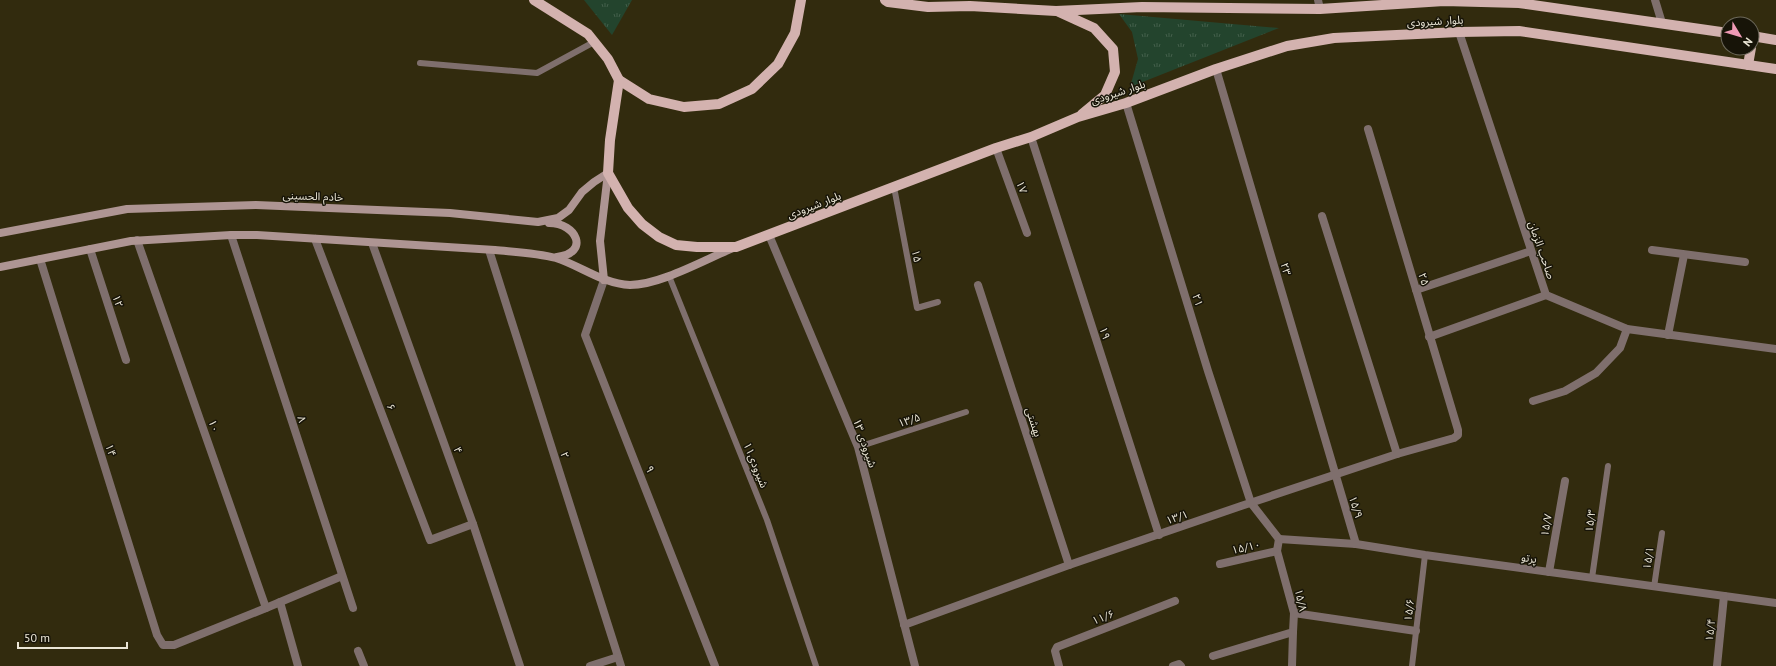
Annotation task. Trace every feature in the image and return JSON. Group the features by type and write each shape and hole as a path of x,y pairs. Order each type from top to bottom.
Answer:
{"main road":[{"path":"534,0 588,34 608,59 619,80 649,99 684,107 719,104 752,89 778,64 795,33 801,0"},
{"name":"بلوار شیرودی","path":"885,0 888,2 928,7 970,6 1056,11 1142,7 1443,1 1519,3 1720,32"},
{"path":"1056,11 1094,28 1113,49 1115,72 1105,95 1078,117"},
{"name":"بلوار شیرودی","path":"608,173 628,208 642,224 659,238 676,245 697,247 736,247 894,186 996,148 1031,137 1078,117 1126,103 1216,69 1287,46 1334,38 1458,32 1519,31 1776,69"},
{"path":"1760,38 1776,40"},
{"path":"1748,65 1750,56"},
{"path":"604,280 600,241 608,173 610,140 619,80"},
{"name":"خادم الحسینی","path":"0,233 127,209 256,205 450,213 538,222 558,218 569,210 582,192 608,173"},
{"path":"0,267 90,248 137,240 231,235 489,250 554,258 566,256 574,251 578,243 576,235 570,228 560,223 538,222"},
{"path":"554,258 604,280 630,285 656,282 736,247"}],"street":[{"path":"1655,0 1662,23"},
{"name":"صاحب الزمان","path":"1458,32 1546,295 1627,329 1776,349"},
{"name":"۲۳","path":"1216,69 1334,476"},
{"name":"۲۱","path":"1126,103 1208,371 1251,503 1279,539"},
{"name":"۲۵","path":"1368,129 1458,430 1458,435"},
{"name":"۱۹","path":"1031,137 1159,535"},
{"name":"۱۷","path":"996,148 1027,233"},
{"path":"1322,216 1397,454"},
{"name":"۸","path":"231,235 353,608"},
{"name":"شیرودی ۱۳","path":"769,235 858,447 915,666"},
{"name":"۶","path":"315,239 430,540 473,524"},
{"name":"۱۰","path":"137,240 266,608"},
{"name":"۴","path":"372,242 473,524 520,666"},
{"name":"۱۲","path":"90,248 126,360"},
{"name":"۲","path":"489,250 621,666"},
{"path":"1652,250 1745,262"},
{"path":"1416,290 1531,251"},
{"path":"1668,335 1684,255"},
{"name":"۱۴","path":"40,259 157,635 163,645 174,645 266,608"},
{"name":"۹","path":"604,280 585,335 715,666"},
{"name":"بهشتی","path":"978,285 1069,565"},
{"path":"1429,337 1546,295"},
{"path":"1533,401 1565,391 1596,373 1620,348 1627,329"},
{"name":"۱۳/۱","path":"904,625 1069,565 1397,454 1454,438 1458,435"},
{"name":"۱۵/۹","path":"1334,476 1356,544"},
{"name":"۱۵/۷","path":"1549,572 1565,481"},
{"name":"پرتو","path":"1279,539 1356,544 1425,555 1776,603"},
{"name":"۱۵/۸","path":"1279,539 1277,551 1294,613 1292,666"},
{"name":"۱۵/۱۰","path":"1220,564 1277,551"},
{"path":"266,608 342,576"},
{"name":"۱۵/۴","path":"1717,666 1724,596"},
{"name":"۱۱/۶","path":"1059,666 1055,651 1058,647 1175,601"},
{"path":"280,602 298,666"},
{"path":"1294,613 1416,631"},
{"path":"1213,656 1293,632"},
{"path":"358,651 364,666"},
{"path":"590,666 618,657"},
{"path":"1173,666 1179,664 1181,666"}],"lane":[{"path":"420,63 537,73 594,42"},
{"name":"۱۵","path":"894,186 917,308 938,302"},
{"name":"۱۱شیرودی","path":"669,276 767,520 816,666"},
{"name":"۱۳/۵","path":"858,447 966,412"},
{"name":"۱۵/۳","path":"1592,578 1608,466"},
{"name":"۱۵/۱","path":"1654,586 1662,533"},
{"name":"۱۵/۶","path":"1412,666 1425,555"}],"green space":[{"path":"584,0 632,0 612,35"},
{"path":"1119,14 1279,28 1130,87 1138,59 1132,32"}]}
